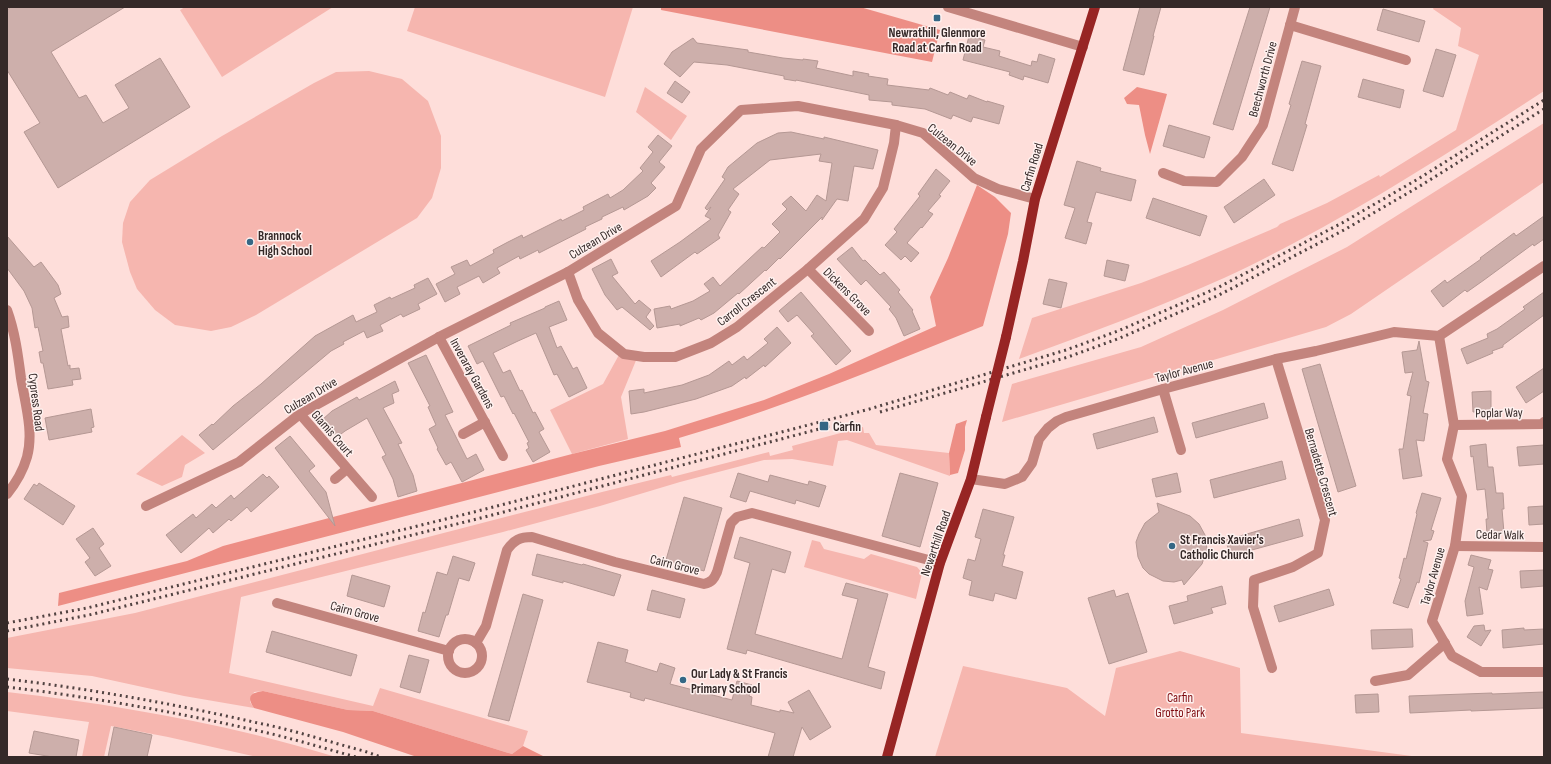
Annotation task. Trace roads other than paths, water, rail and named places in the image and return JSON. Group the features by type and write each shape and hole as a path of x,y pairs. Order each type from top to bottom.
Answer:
{"main road":[{"name":"Carfin Road","path":"1006,337 1035,199 1095,7"},
{"name":"Newarthill Road","path":"887,757 940,563 972,479 1006,337"}],"street":[{"path":"948,7 1083,47"},
{"name":"Beechworth Drive","path":"1163,173 1184,181 1217,182 1242,157 1263,125 1295,7"},
{"path":"1290,25 1406,60"},
{"name":"Culzean Drive","path":"146,506 239,462 300,414 439,337 568,272 676,206 702,149 741,110 798,106 896,125 922,133 974,178 998,189 1035,199"},
{"name":"Carroll Crescent","path":"568,272 578,300 598,333 624,354 644,357 675,357 711,343 737,327 808,269 864,219 883,188 894,143 896,125"},
{"path":"1439,336 1544,266"},
{"name":"Dickens Grove","path":"808,269 869,331"},
{"name":"Cypress Road","path":"7,310 12,323 20,367 28,418 29,438 27,456 16,483 7,494"},
{"name":"Taylor Avenue","path":"972,479 1006,484 1022,477 1032,463 1039,439 1048,428 1057,421 1163,389 1276,359 1394,332 1439,336 1454,425 1447,459 1462,496 1455,546 1432,621 1452,656 1481,672 1544,672"},
{"name":"Inveraray Gardens","path":"439,337 503,456"},
{"name":"Bernadette Crescent","path":"1272,668 1253,607 1254,580 1293,567 1318,553 1325,520 1276,359"},
{"path":"1163,389 1181,450"},
{"name":"Glamis Court","path":"300,414 372,497"},
{"name":"Inveraray Gardens","path":"464,434 485,422"},
{"name":"Poplar Way","path":"1454,425 1542,424 1544,422"},
{"name":"Glamis Court","path":"335,479 347,469"},
{"name":"Cairn Grove","path":"476,643 486,626 507,550 512,543 524,537 532,537 615,562 704,584 710,583 714,579 731,523 737,517 752,513 940,563"},
{"name":"Cedar Walk","path":"1455,546 1544,547"},
{"name":"Cairn Grove","path":"277,603 449,651"},
{"path":"460,640 471,640 479,647 482,658 477,668 467,673 456,670 449,662 449,651 451,646 460,640"},
{"path":"1375,681 1408,675 1445,643"}],"railway":[{"path":"7,623 87,608 474,512 866,410 1066,350 1118,331 1217,288 1342,223 1418,179 1544,100"},
{"path":"880,412 1068,357 1120,338 1219,295 1344,230 1420,186 1544,109"},
{"path":"7,631 89,615 477,519 842,423"},
{"path":"7,679 101,692 196,710 285,729 381,757"},
{"path":"7,687 102,700 196,718 271,734 356,757"}],"place":[{"name":"Newrathill, Glenmore Road at Carfin Road","path":"937,18"},
{"name":"Brannock High School","path":"250,242"},
{"name":"Carfin","path":"824,426"},
{"name":"St Francis Xavier's Catholic Church","path":"1172,546"},
{"name":"Our Lady & St Francis Primary School","path":"683,680"}],"park label":[{"name":"Carfin Grotto Park","path":"1180,704"}]}
